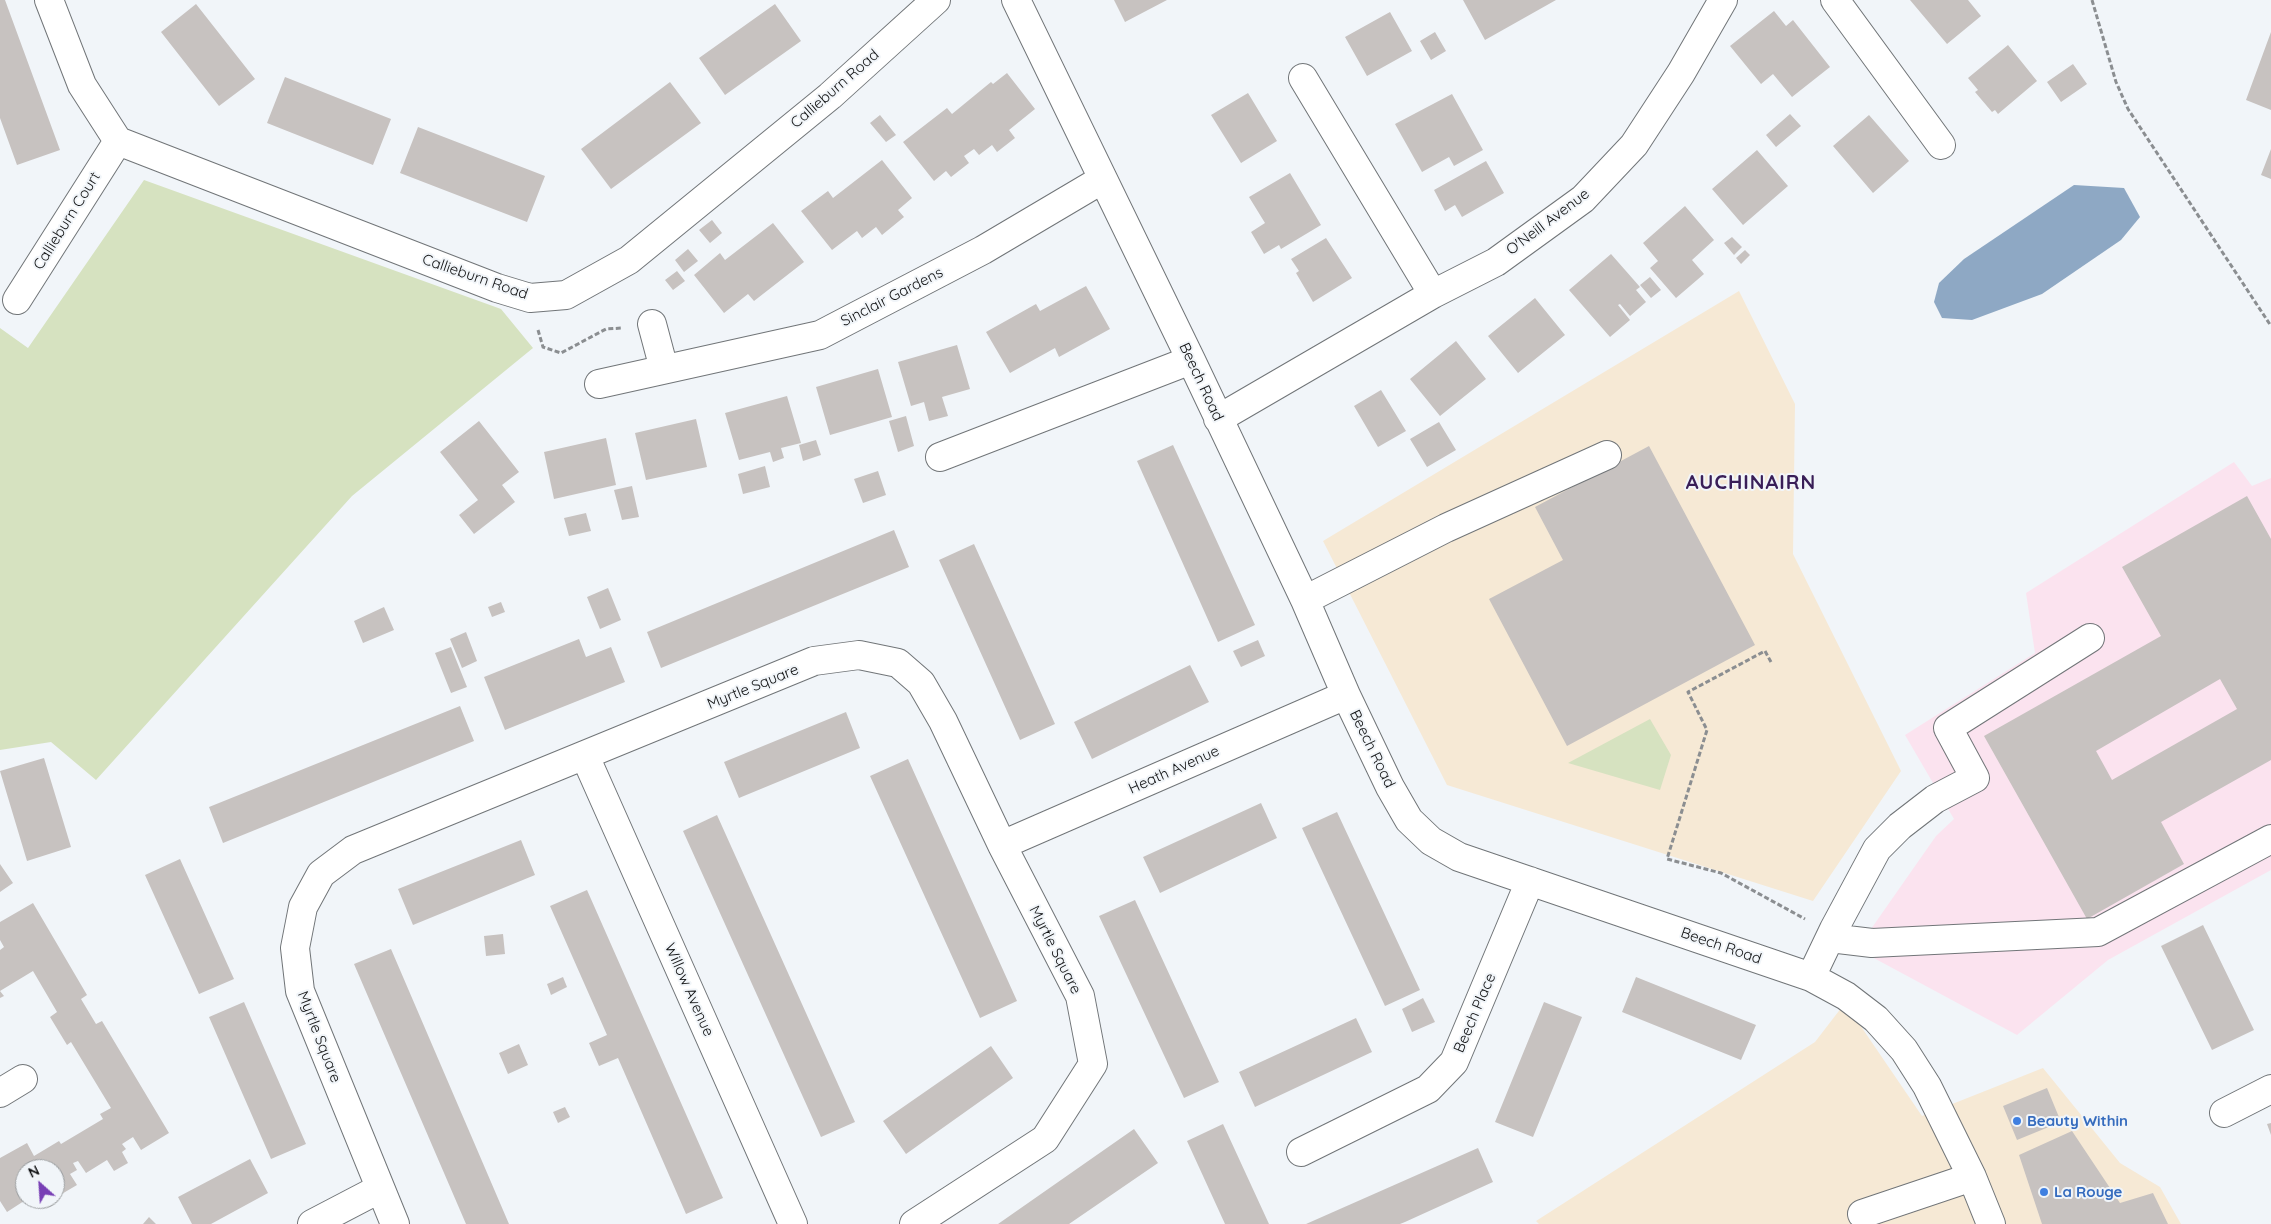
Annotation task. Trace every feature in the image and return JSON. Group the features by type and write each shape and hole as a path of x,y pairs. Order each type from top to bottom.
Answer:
{"street":[{"path":"49,0 82,85 118,141"},
{"name":"Callieburn Road","path":"118,141 497,288 530,298 566,295 629,260 830,96 936,0"},
{"name":"Beech Road","path":"1016,0 1104,179 1305,600 1346,695 1390,786 1409,820 1430,841 1459,856 1812,977 1846,996 1876,1019 1904,1050 1927,1086 1972,1177 1991,1224"},
{"name":"O'Neill Avenue","path":"1218,419 1433,294 1496,262 1583,199 1634,145 1681,73 1722,0"},
{"path":"1835,0 1941,145"},
{"path":"1303,78 1433,294"},
{"name":"Callieburn Court","path":"17,300 118,141"},
{"name":"Sinclair Gardens","path":"599,384 820,335 983,250 1104,179"},
{"path":"652,324 664,369"},
{"path":"940,458 1191,360"},
{"path":"1305,600 1446,528 1607,455"},
{"path":"1812,977 1832,934 1877,849 1900,826 1936,799 1975,778 1948,728 2090,638"},
{"name":"Myrtle Square","path":"395,1224 300,991 295,948 303,907 321,874 353,850 814,662 859,654 898,664 920,683 943,721 1002,845 1080,996 1093,1064 1045,1139 914,1224"},
{"name":"Heath Avenue","path":"1002,845 1346,695"},
{"name":"Willow Avenue","path":"585,756 793,1224"},
{"path":"1832,934 1872,943 2098,932 2271,839"},
{"name":"Beech Place","path":"1301,1152 1428,1089 1454,1062 1530,881"},
{"path":"0,1093 23,1079"},
{"path":"2224,1114 2271,1089"},
{"path":"1862,1214 1972,1177"},
{"path":"312,1224 380,1189"}],"path":[{"path":"2092,0 2116,82 2128,109 2271,326"},
{"path":"530,298 544,348 561,353 606,330 652,324"},
{"path":"1771,662 1765,651 1688,692 1707,730 1667,859 1721,873 1832,934"}],"shaded area":[{"path":"1739,291 1795,404 1793,554 1901,771 1813,901 1447,785 1323,541"},
{"path":"2234,462 2252,486 2271,478 2271,870 2108,960 2017,1035 1857,949 1936,836 1954,819 1905,735 2035,653 2026,593"},
{"path":"1845,1003 1922,1116 2043,1068 2120,1163 2160,1187 2181,1224 1539,1224 1536,1221 1815,1042"}],"green space":[{"path":"144,180 501,309 533,348 352,496 96,780 51,742 0,750 0,328 28,348"},
{"path":"1650,719 1671,755 1660,790 1568,763"}],"water":[{"path":"2074,185 2124,188 2140,217 2121,240 2042,294 1972,320 1942,318 1934,302 1939,283 1964,259"}],"building":[{"path":"0,0 5,0 60,150 17,165 0,118"},
{"path":"1114,0 1167,0 1125,22"},
{"path":"1463,0 1556,0 1485,40"},
{"path":"1910,0 1968,0 1981,16 1947,44"},
{"path":"196,4 255,79 219,106 161,32"},
{"path":"775,4 801,41 725,95 699,58"},
{"path":"1774,11 1786,26 1793,20 1830,67 1792,97 1773,74 1761,84 1730,46"},
{"path":"1390,12 1412,51 1367,76 1345,37"},
{"path":"1435,32 1446,51 1431,60 1420,41"},
{"path":"2271,32 2271,110 2246,100"},
{"path":"2008,45 2037,81 1998,114 1995,110 1992,112 1975,92 1978,90 1968,78"},
{"path":"2073,64 2087,84 2061,102 2047,82"},
{"path":"1007,73 1035,109 1009,130 1015,138 997,152 992,145 979,155 974,149 964,156 969,163 951,177 946,171 934,181 903,142 947,108 952,114 991,82 993,84"},
{"path":"285,77 391,119 373,165 267,123"},
{"path":"670,82 701,123 611,189 581,149"},
{"path":"1248,93 1277,141 1241,163 1211,115"},
{"path":"1452,94 1483,150 1454,166 1449,157 1422,172 1395,124"},
{"path":"1790,114 1801,126 1776,147 1766,135"},
{"path":"880,115 896,135 886,142 870,123"},
{"path":"1869,115 1909,161 1873,193 1833,146"},
{"path":"418,127 545,176 527,222 400,173"},
{"path":"2271,149 2271,179 2261,175"},
{"path":"1757,150 1788,186 1743,225 1712,189"},
{"path":"882,160 912,198 898,210 904,217 882,235 876,227 862,238 857,231 832,250 801,211 828,191 833,198"},
{"path":"1486,161 1504,193 1462,217 1455,205 1445,211 1434,190"},
{"path":"1290,173 1321,225 1281,249 1279,245 1264,254 1251,232 1265,223 1249,197"},
{"path":"1685,206 1714,240 1692,260 1704,274 1676,298 1650,268 1658,261 1643,243"},
{"path":"712,220 722,233 710,243 699,230"},
{"path":"773,223 804,262 754,301 748,294 724,313 694,275 720,253 725,260"},
{"path":"1732,237 1742,247 1734,255 1724,243"},
{"path":"1326,238 1352,278 1313,302 1296,273 1299,271 1291,259"},
{"path":"688,249 698,261 684,272 675,260"},
{"path":"1745,250 1750,255 1741,264 1736,258"},
{"path":"1611,254 1640,287 1636,290 1646,302 1630,316 1620,304 1618,305 1630,320 1610,337 1569,290"},
{"path":"677,271 685,281 673,290 665,280"},
{"path":"1650,277 1661,290 1651,298 1640,285"},
{"path":"1086,286 1110,329 1059,357 1055,348 1010,373 986,332 1036,304 1040,311"},
{"path":"1535,298 1565,335 1518,373 1488,336"},
{"path":"1456,341 1486,379 1440,416 1410,379"},
{"path":"957,345 970,389 942,397 948,416 929,421 924,402 911,406 898,362"},
{"path":"878,369 892,417 830,435 816,387"},
{"path":"1381,390 1406,431 1378,447 1354,406"},
{"path":"787,396 801,443 781,448 784,458 773,462 770,452 739,460 725,413"},
{"path":"906,416 914,446 898,452 889,421"},
{"path":"696,419 707,467 646,480 635,433"},
{"path":"479,421 519,472 502,485 515,502 474,534 459,515 478,500 440,452"},
{"path":"1439,422 1456,450 1427,467 1410,439"},
{"path":"606,438 616,485 554,499 544,452"},
{"path":"816,440 821,455 803,461 799,445"},
{"path":"1173,445 1255,625 1218,642 1137,461"},
{"path":"1649,446 1755,645 1567,746 1489,599 1563,560 1535,507"},
{"path":"765,466 770,487 743,494 738,474"},
{"path":"878,471 886,495 863,503 854,479"},
{"path":"632,486 639,517 622,520 614,490"},
{"path":"2247,496 2271,539 2271,760 2161,822 2184,864 2087,919 1984,736 2161,636 2122,567","holes":["2220,679 2237,709 2112,780 2096,751"]},
{"path":"586,513 591,531 569,536 564,518"},
{"path":"894,530 909,567 661,668 647,632"},
{"path":"974,544 1055,724 1020,740 939,560"},
{"path":"608,588 621,620 600,629 587,597"},
{"path":"501,602 505,612 492,617 488,607"},
{"path":"384,607 394,630 363,643 354,621"},
{"path":"466,632 477,661 462,668 450,639"},
{"path":"579,639 586,657 611,647 625,682 505,730 484,677"},
{"path":"1258,640 1265,656 1241,667 1233,651"},
{"path":"451,647 467,687 451,693 435,653"},
{"path":"1190,665 1209,702 1092,759 1074,722"},
{"path":"460,706 474,741 223,843 209,807"},
{"path":"846,712 860,748 739,798 724,762"},
{"path":"44,758 71,847 27,861 0,771"},
{"path":"908,759 1017,1001 980,1018 870,776"},
{"path":"1261,803 1277,838 1160,893 1143,857"},
{"path":"1337,812 1420,990 1385,1006 1302,828"},
{"path":"717,815 855,1122 821,1137 683,831"},
{"path":"521,840 535,875 413,925 398,889"},
{"path":"180,859 234,979 199,994 145,875"},
{"path":"0,864 13,883 0,892"},
{"path":"587,890 723,1198 686,1214 618,1058 599,1066 589,1043 607,1035 550,906"},
{"path":"1135,900 1219,1082 1184,1098 1099,916"},
{"path":"33,903 87,995 81,999 96,1024 102,1021 169,1133 141,1150 133,1137 122,1144 126,1149 122,1152 128,1163 114,1171 107,1160 86,1173 78,1161 73,1163 77,1170 70,1174 77,1185 65,1192 65,1159 15,1159 15,1207 7,1212 0,1201 0,1158 27,1143 34,1156 59,1141 61,1144 103,1119 100,1114 111,1108 71,1042 67,1045 50,1017 57,1012 33,971 0,991 0,950 4,947 0,940 0,922"},
{"path":"2203,925 2254,1030 2212,1050 2161,946"},
{"path":"503,934 505,954 486,956 484,936"},
{"path":"391,949 509,1224 466,1224 354,964"},
{"path":"563,977 567,987 551,995 547,984"},
{"path":"1636,977 1756,1025 1741,1060 1622,1012"},
{"path":"1423,998 1435,1022 1412,1032 1402,1009"},
{"path":"244,1002 306,1144 271,1159 209,1017"},
{"path":"1544,1002 1582,1017 1533,1137 1495,1122"},
{"path":"1356,1018 1372,1052 1255,1107 1239,1072"},
{"path":"519,1044 528,1065 508,1074 499,1053"},
{"path":"991,1046 1013,1078 906,1154 883,1121"},
{"path":"2047,1088 2061,1122 2017,1140 2003,1106"},
{"path":"565,1107 570,1117 558,1123 553,1112"},
{"path":"2271,1123 2271,1135 2267,1124"},
{"path":"1223,1124 1269,1224 1225,1224 1187,1141"},
{"path":"1134,1129 1158,1163 1069,1224 998,1224"},
{"path":"2072,1131 2120,1203 2153,1193 2168,1224 2042,1224 2019,1155"},
{"path":"1478,1148 1493,1182 1405,1222 1400,1224 1306,1224"},
{"path":"250,1159 268,1193 211,1224 192,1224 178,1197"},
{"path":"149,1217 156,1224 143,1224"}],"place":[{"name":"Beauty Within","path":"2017,1121"},
{"name":"La Rouge","path":"2044,1192"}],"district":[{"name":"AUCHINAIRN","path":"1751,483"}]}
